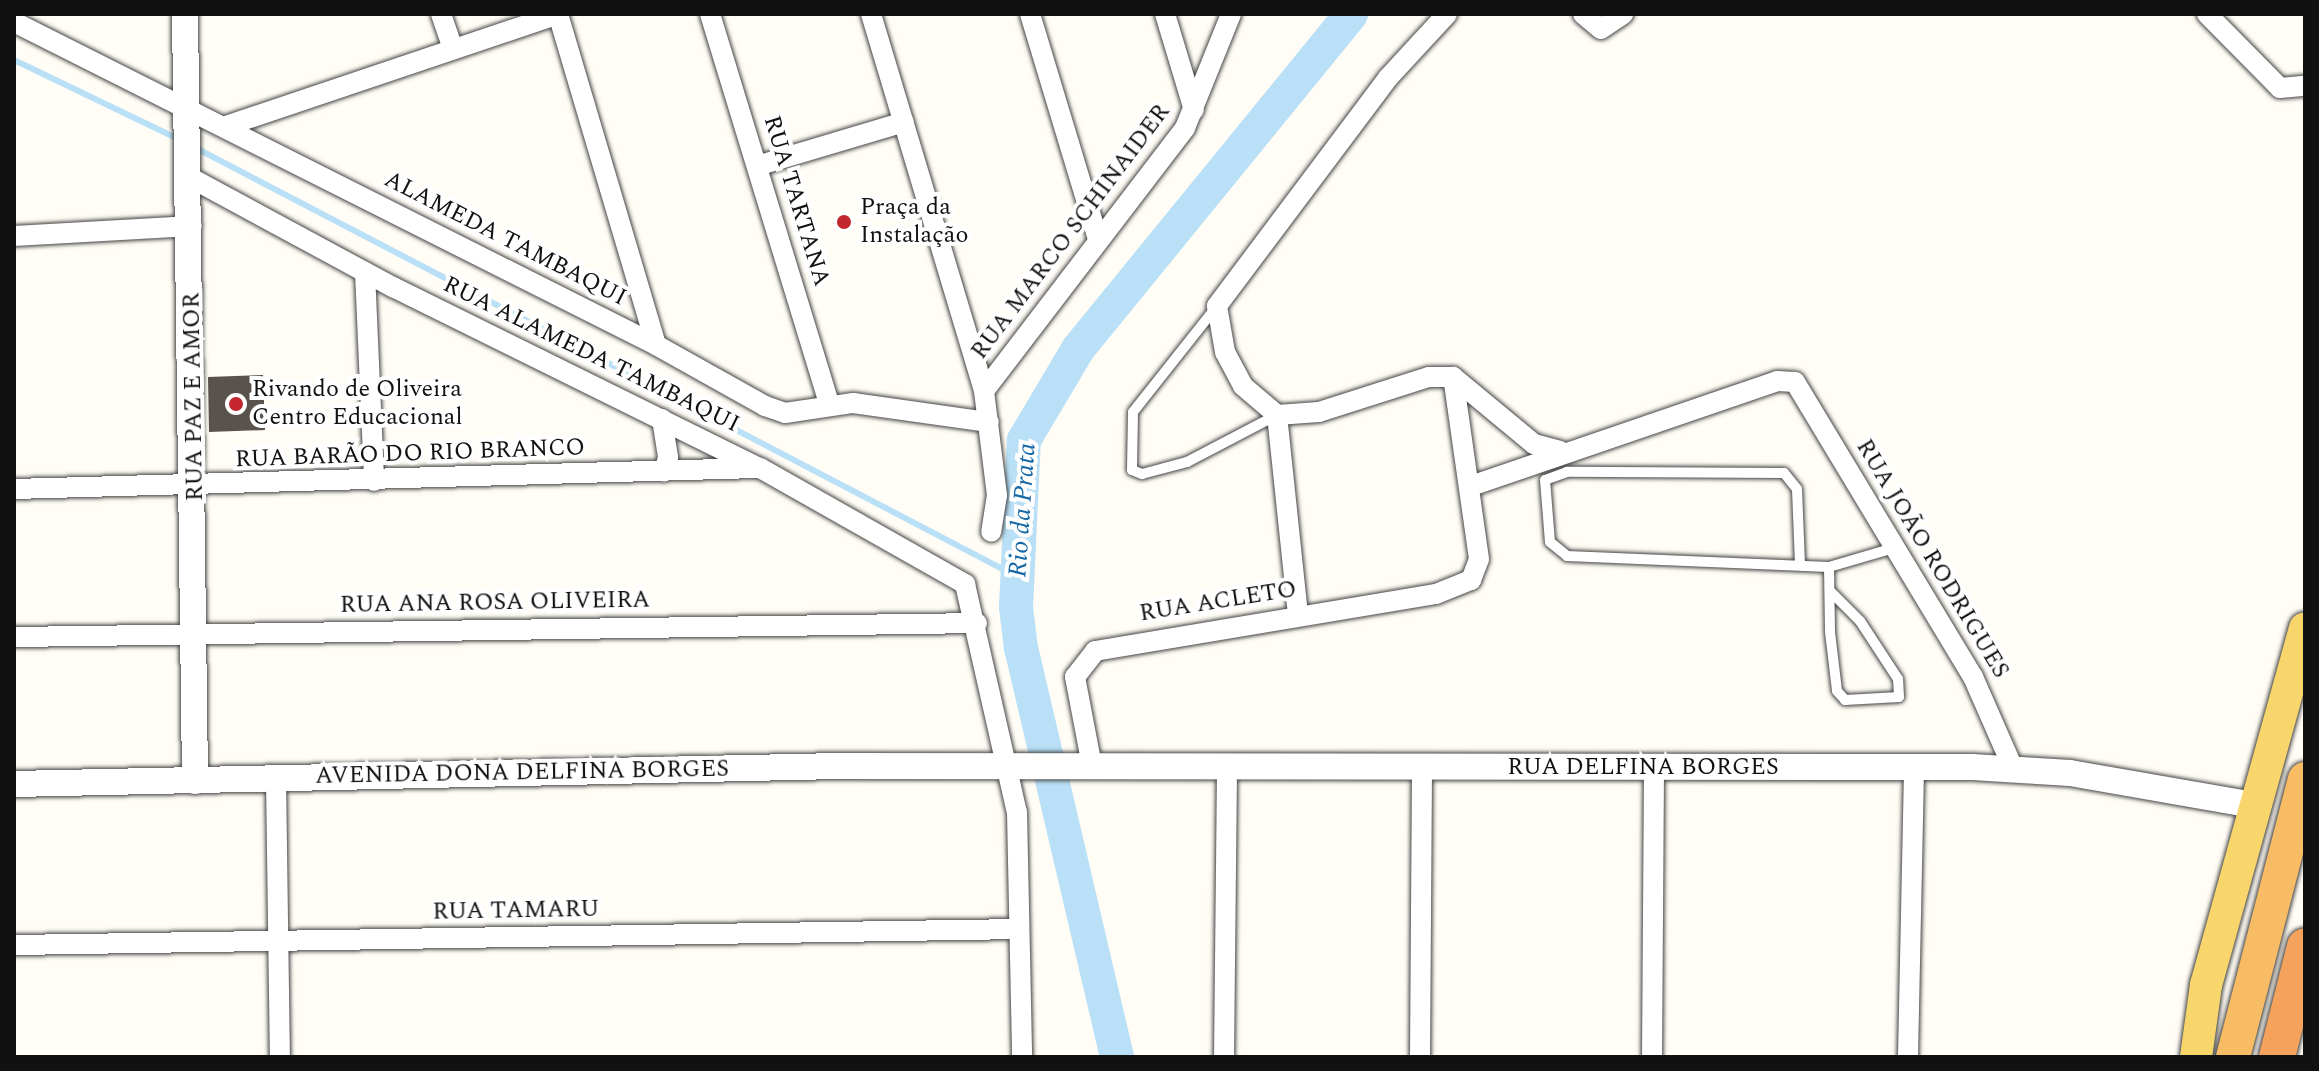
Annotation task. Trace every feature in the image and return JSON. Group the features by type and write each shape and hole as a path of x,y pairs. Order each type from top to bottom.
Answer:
{"highway":[{"path":"2233,1057 2305,779"},
{"path":"2277,1057 2305,946"}],"main road":[{"path":"2196,1057 2206,985 2305,629"}],"street":[{"name":"RUA PAZ E AMOR","path":"185,14 191,117 196,488 195,781"},
{"path":"441,14 453,49"},
{"path":"226,126 558,14 656,345"},
{"name":"RUA TARTANA","path":"710,14 760,165 829,403"},
{"path":"871,14 984,391 997,495 991,532"},
{"path":"1030,14 1097,236"},
{"path":"1165,14 1194,110"},
{"name":"RUA MARCO SCHINAIDER","path":"984,391 1097,236 1167,153 1194,110 1231,14"},
{"path":"1298,616 1277,415 1234,374 1217,306 1388,78 1447,14"},
{"path":"1583,14 1601,29 1623,14"},
{"path":"2207,14 2280,88 2305,86"},
{"name":"ALAMEDA TAMBAQUI","path":"14,22 191,117 226,126 656,345 765,406 785,413 829,403 989,422"},
{"path":"760,165 904,122"},
{"name":"RUA ALAMEDA TAMBAQUI","path":"191,170 365,272 760,468 965,584 977,623"},
{"path":"14,236 192,226"},
{"path":"365,272 374,481"},
{"path":"1277,415 1319,412 1429,377 1453,377 1534,444 1560,451"},
{"path":"1453,377 1471,486 1560,451"},
{"name":"RUA JOÃO RODRIGUES","path":"1560,451 1777,381 1795,382 1990,708 2013,768"},
{"path":"662,419 668,458 664,471"},
{"name":"RUA BARÃO DO RIO BRANCO","path":"14,489 196,488 760,468"},
{"name":"RUA ACLETO","path":"1083,767 1074,685 1078,667 1095,651 1436,594 1471,580 1479,559 1471,486"},
{"path":"977,623 1019,767 1017,812 1022,1057"},
{"name":"RUA ANA ROSA OLIVEIRA","path":"14,637 977,623"},
{"path":"1224,1057 1227,765"},
{"name":"RUA DELFINA BORGES","path":"1019,767 2013,768 2254,805"},
{"name":"AVENIDA DONA DELFINA BORGES","path":"14,784 1019,767"},
{"path":"1420,1057 1422,767"},
{"path":"1908,1057 1914,767"},
{"path":"1652,1057 1654,770"},
{"path":"276,778 282,940 280,1057"},
{"name":"RUA TAMARU","path":"14,945 1019,929"}],"lane":[{"path":"1217,306 1133,412 1132,470 1142,474 1187,462 1277,415"},
{"path":"1800,564 1797,489 1784,473 1567,472 1545,480 1550,542 1558,554 1829,567 1894,548"},
{"path":"1829,567 1830,591 1839,695 1899,697 1898,679 1860,621 1830,591"}],"building":[{"name":"Rivando de Oliveira Centro Educacional","path":"263,375 265,430 209,432 208,377"}],"waterway":[{"name":"Rio da Prata","path":"1117,1057 1021,649 1016,607 1024,440 1078,349 1351,14"},
{"path":"14,60 180,140"},
{"path":"194,147 1018,577"}],"place":[{"name":"Praça da Instalação","path":"844,222"},
{"name":"Rivando de Oliveira Centro Educacional","path":"236,404"}]}
